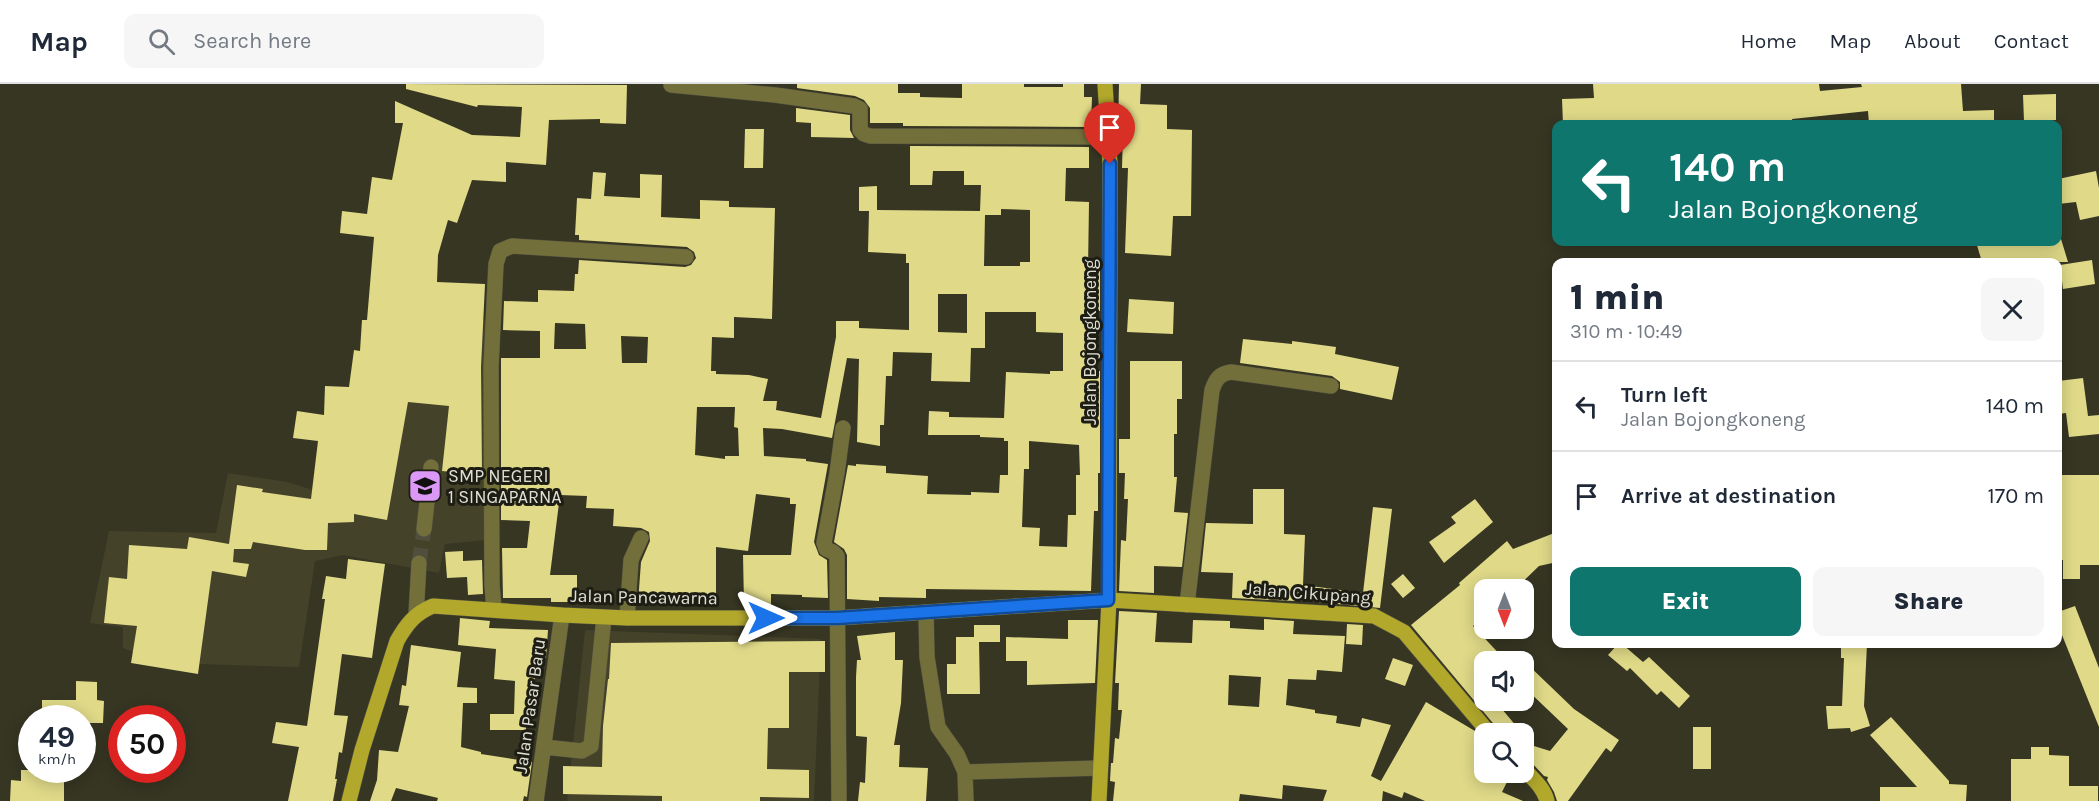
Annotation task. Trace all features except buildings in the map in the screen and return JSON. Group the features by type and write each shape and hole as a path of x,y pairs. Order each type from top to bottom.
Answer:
{"main road":[{"name":"Jalan Bojongkoneng","path":"1099,801 1108,600 1109,137 1105,84"},
{"name":"Jalan Cikupang","path":"1108,600 1374,616 1386,620 1404,632 1481,723"},
{"name":"Jalan Pancawarna","path":"416,615 433,606 627,618 837,618 1108,600"},
{"path":"349,801 362,750 397,641 405,627 416,615"},
{"path":"1534,780 1547,801"}],"street":[{"path":"671,85 854,106 860,109 860,130 870,136 1109,137"},
{"path":"494,610 491,368 496,264 500,251 512,246 686,257"},
{"path":"1187,605 1212,390 1216,379 1222,373 1231,372 1331,387"},
{"path":"839,801 837,556 826,549 824,543 843,428"},
{"path":"424,529 431,467"},
{"path":"627,618 631,560 641,538"},
{"path":"416,615 419,562"},
{"path":"926,613 927,657 938,727 957,754 965,772 966,801"},
{"name":"Jalan Pasar Baru","path":"536,801 562,615"},
{"path":"544,747 582,751 591,746 604,617"},
{"path":"965,772 1100,768"}],"shaded area":[{"name":"SMP NEGERI 1 SINGAPARNA","path":"389,312 492,321 487,540 445,544 439,573 343,555 315,561 299,667 197,664 168,666 123,648 123,627 90,623 109,531 216,533 228,473 287,482 358,504"},
{"path":"585,630 821,639 814,801 567,801"}],"tunnel":[{"path":"419,563 424,529"}],"place":[{"name":"SMP NEGERI 1 SINGAPARNA","path":"425,486"}],"route":[{"path":"766,618 837,618 1108,600 1110,164"}]}
